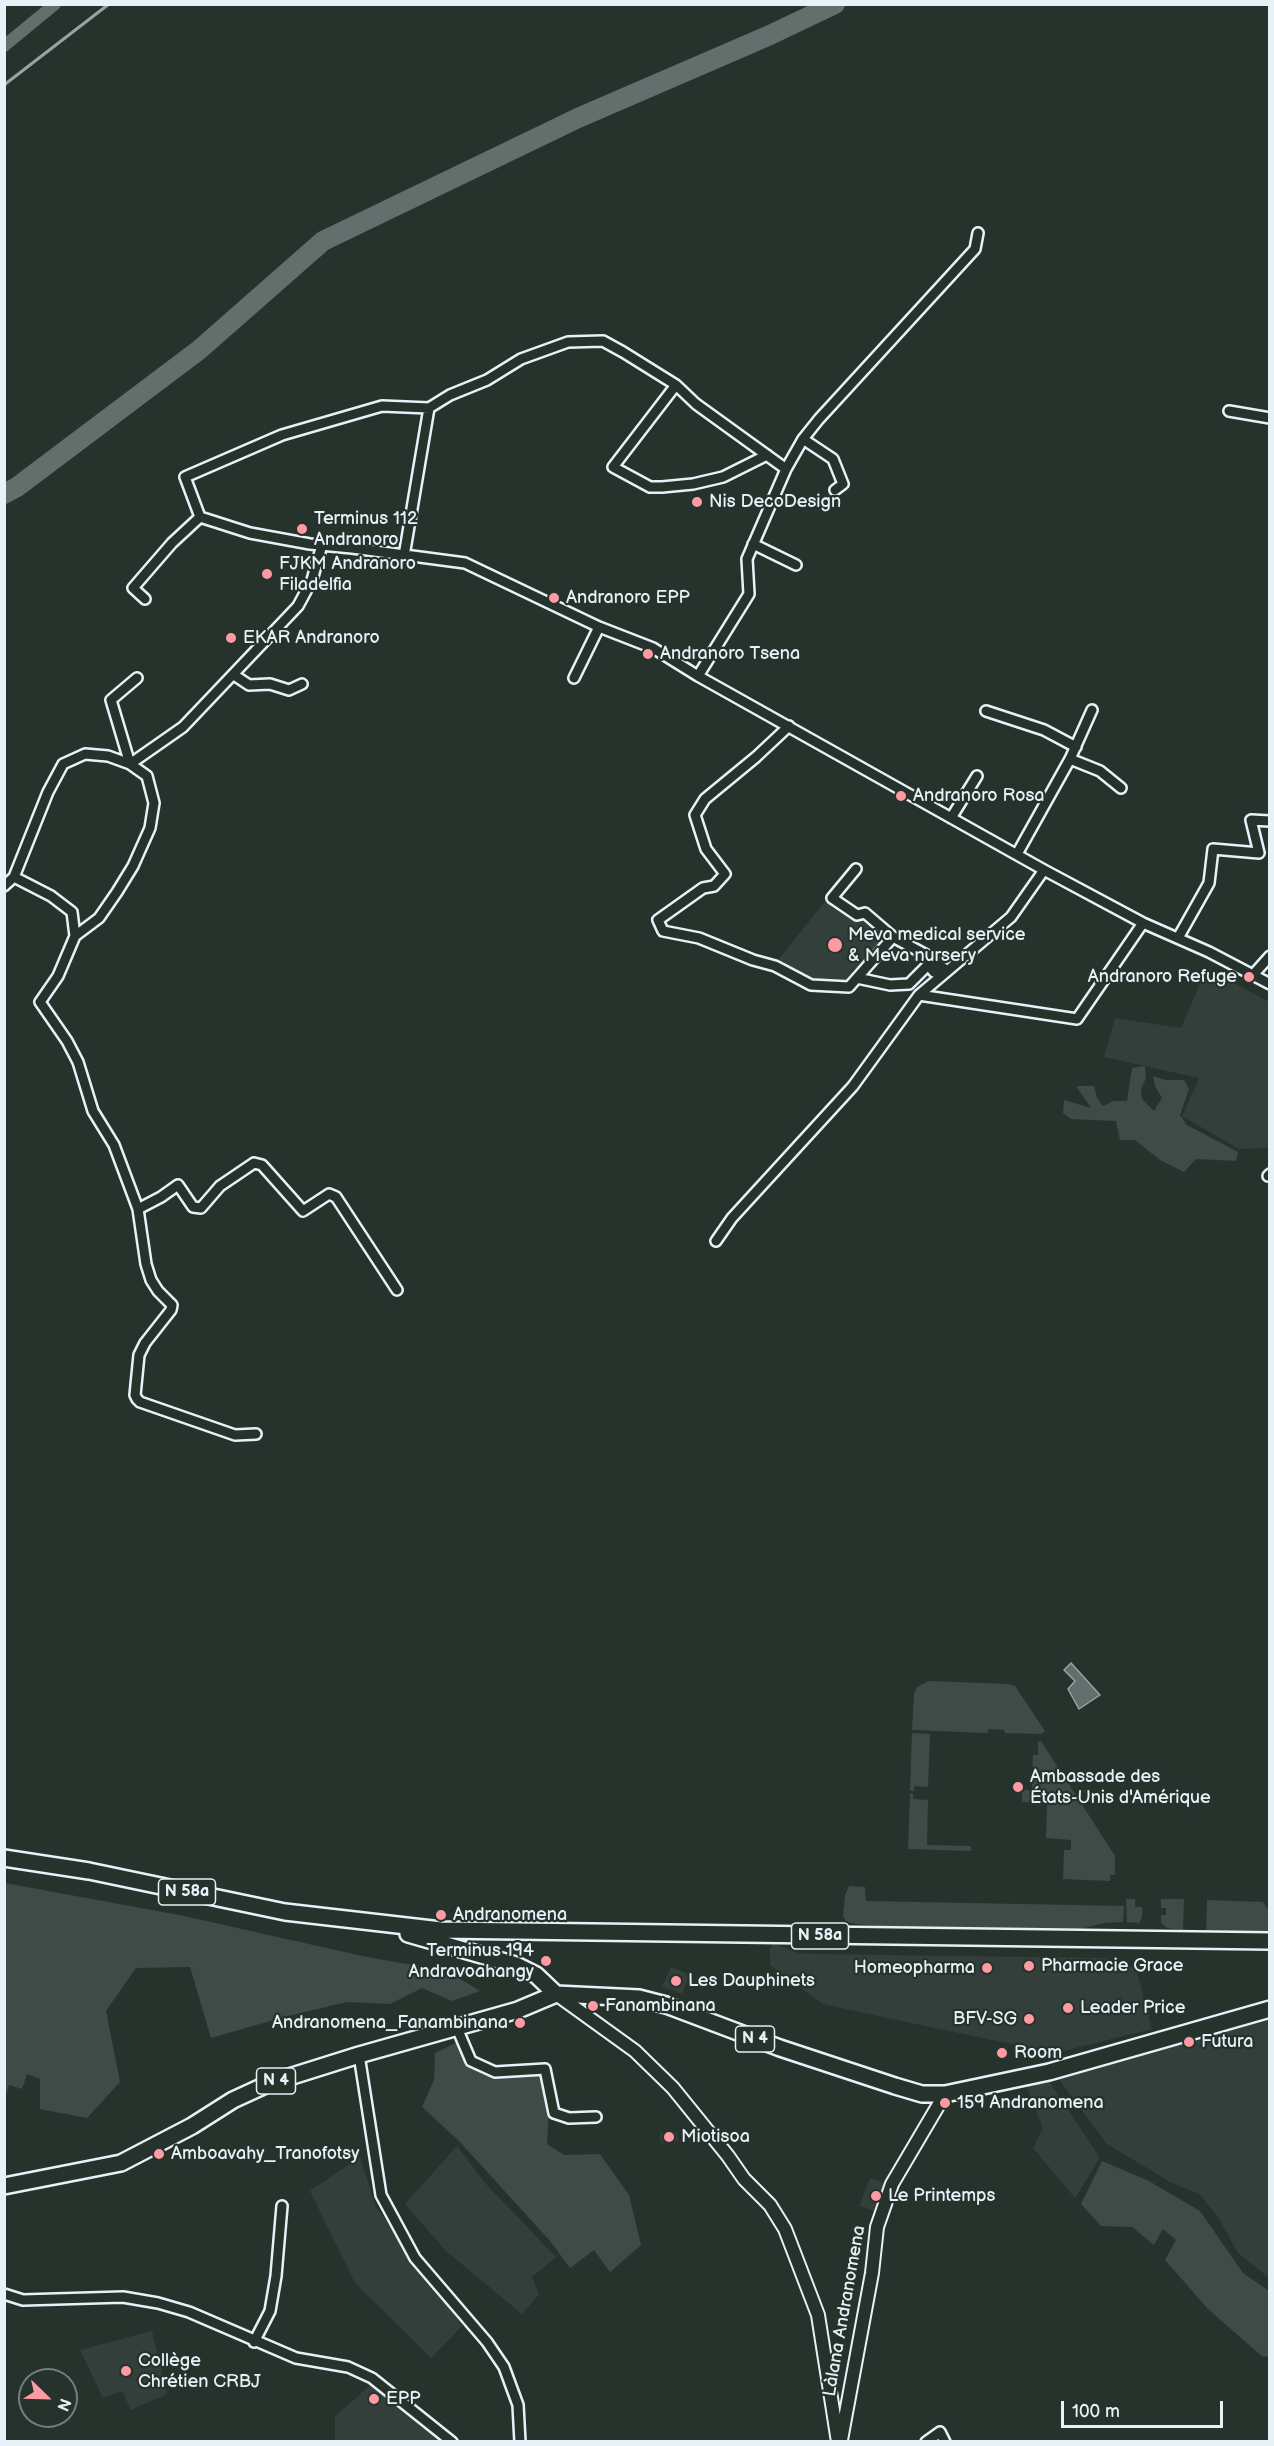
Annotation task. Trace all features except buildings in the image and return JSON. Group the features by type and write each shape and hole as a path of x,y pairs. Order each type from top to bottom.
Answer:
{"main road":[{"name":"N 58a","path":"4,1858 89,1871 285,1912 441,1930 1269,1941"},
{"path":"371,1923 516,1965 536,1975 556,1994"},
{"name":"N 4","path":"4,2186 136,2158 232,2100 270,2083 518,2010 556,1994 639,1998 666,2005 780,2048 921,2094 945,2094 1049,2072 1269,2009"}],"street":[{"path":"698,676 749,594 747,560 786,469 804,439 975,249 978,233"},
{"path":"200,517 186,477 282,435 382,406 429,408 450,395 487,380 521,359 551,346 568,342 603,341 676,385 696,404 786,469"},
{"path":"676,385 613,467 650,487 662,487 693,484 723,477 767,455"},
{"path":"404,556 429,408"},
{"path":"1229,411 1269,418"},
{"path":"804,439 833,459 843,484 835,490"},
{"path":"200,517 250,533 322,546 377,551 465,564 599,627 653,648 698,676 1044,870 1143,923 1179,938 1269,984"},
{"path":"145,599 133,588 172,543 200,517"},
{"path":"753,544 796,565"},
{"path":"130,764 183,727 298,606 312,580 322,546"},
{"path":"573,678 599,627"},
{"path":"234,675 249,685 270,684 289,690 302,684"},
{"path":"130,764 111,700 137,678"},
{"path":"1017,854 1070,759 1092,710"},
{"path":"986,711 1044,730 1076,747"},
{"path":"789,726 705,799 695,814 706,849 725,874 714,886 703,888 658,921 663,930 699,938 753,960 775,966 811,985 849,987 893,937"},
{"path":"4,886 14,877 48,792 63,764 85,754 108,756 130,764 147,776 154,803 150,828 133,866 99,918 75,936 58,976 40,1002 67,1041 78,1062 93,1111 114,1145 138,1209 146,1264 151,1280 158,1292 172,1305 171,1310 145,1343 139,1355 136,1399 235,1435 256,1434"},
{"path":"1070,759 1100,771 1121,788"},
{"path":"951,818 977,776"},
{"path":"1179,938 1209,883 1214,849 1259,853 1251,820 1269,821"},
{"path":"856,869 832,898 857,915 865,913 893,937 930,957 947,971"},
{"path":"717,1241 732,1218 853,1086 919,995 1011,917 1044,870"},
{"path":"14,877 51,896 72,912 75,936"},
{"path":"919,995 1077,1019 1143,923"},
{"path":"1253,975 1269,956"},
{"path":"856,978 890,986 909,984 928,965 934,972 947,971"},
{"path":"138,1209 178,1185 193,1207 201,1208 220,1186 254,1163 262,1165 303,1211 329,1194 336,1197 397,1290"},
{"name":"Làlana Andranomena","path":"556,1994 635,2051 673,2088 744,2179 770,2205 785,2229 818,2315 839,2442"},
{"path":"457,2028 471,2061 495,2072 545,2069 554,2113 569,2118 596,2117"},
{"path":"359,2055 381,2196 415,2258 487,2342 504,2367 518,2405 520,2442"},
{"name":"Làlana Andranomena","path":"839,2442 872,2273 877,2227 892,2184 924,2126 945,2094"},
{"path":"254,2342 270,2311 276,2276 282,2206"},
{"path":"4,2294 23,2300 123,2297 158,2302 189,2312 254,2342 296,2358 348,2367 372,2378 452,2442"},
{"path":"926,2442 940,2432 945,2442"}],"shaded area":[{"name":"Meva medical service & Meva nursery","path":"827,899 856,920 863,918 887,937 861,965 852,970 848,980 812,980 778,960"},
{"path":"1207,968 1269,1002 1270,1145 1267,1148 1239,1149 1182,1116 1199,1078 1104,1057 1115,1018 1181,1028"},
{"path":"1145,1066 1146,1078 1141,1089 1142,1099 1154,1111 1162,1098 1155,1086 1153,1076 1165,1080 1184,1080 1189,1089 1180,1115 1187,1125 1238,1152 1236,1161 1196,1159 1184,1172 1160,1160 1135,1140 1120,1140 1116,1121 1071,1119 1063,1113 1064,1100 1091,1108 1076,1086 1094,1086 1097,1098 1103,1106 1113,1101 1127,1101 1132,1068"},
{"path":"1071,1663 1100,1695 1079,1709 1068,1689 1075,1681 1064,1670"},
{"path":"929,1681 1015,1686 1045,1731 1041,1734 1005,1733 1004,1730 988,1729 988,1733 912,1730 914,1694 917,1687"},
{"path":"912,1733 930,1734 928,1787 914,1786 914,1791 910,1791"},
{"path":"1041,1741 1115,1856 1115,1875 1110,1875 1110,1881 1063,1879 1064,1850 1071,1850 1071,1840 1046,1838 1047,1803 1022,1802 1022,1790 1032,1790 1033,1755 1038,1755 1038,1742"},
{"path":"910,1793 913,1794 913,1799 928,1800 927,1845 971,1846 971,1851 908,1849"},
{"path":"5,1883 179,1915 367,1957 447,1971 480,1991 452,2001 422,1988 390,2004 347,2002 211,2038 190,1967 136,1968 106,2011 120,2082 87,2118 40,2109 40,2079 27,2074 22,2089 9,2085 5,2097"},
{"path":"849,1886 865,1887 866,1901 1124,1906 1123,1922 1105,1923 1068,1932 883,1927 850,1923 843,1916 845,1895"},
{"path":"1126,1899 1135,1899 1135,1907 1142,1907 1142,1917 1139,1923 1127,1922"},
{"path":"1161,1899 1184,1899 1183,1930 1167,1928 1161,1923 1161,1915 1166,1915 1166,1908 1161,1908"},
{"path":"1207,1900 1263,1902 1269,1911 1269,1936 1206,1934"},
{"path":"773,1943 798,1953 815,1954 1103,1958 1136,1968 1152,2029 1047,2055 1044,2051 823,2004 770,1965 770,1949"},
{"name":"Les Dauphinets","path":"671,1967 690,1975 682,1994 662,1987"},
{"path":"1269,2018 1269,2278 1238,2253 1218,2217 1199,2194 1170,2182 1107,2144 1057,2077"},
{"path":"462,2040 471,2065 495,2072 542,2070 549,2106 547,2144 564,2155 600,2154 629,2195 641,2245 610,2272 594,2250 570,2268 551,2242 459,2141 422,2107 434,2080 435,2053"},
{"path":"1045,2075 1100,2158 1075,2198 1033,2148 1043,2128 1026,2085"},
{"name":"Miotisoa","path":"677,2132 678,2141 661,2143 660,2134"},
{"path":"457,2146 485,2183 556,2257 532,2277 539,2294 522,2314 446,2251 405,2204"},
{"path":"360,2157 376,2207 462,2326 431,2358 355,2283 310,2191"},
{"path":"1102,2161 1149,2181 1200,2211 1243,2273 1269,2291 1269,2356 1263,2357 1208,2309 1165,2260 1176,2240 1163,2229 1154,2245 1132,2227 1101,2226 1081,2204"},
{"name":"Le Printemps","path":"870,2178 893,2186 881,2213 859,2206"},
{"name":"Collège Chrétien CRBJ","path":"152,2331 167,2394 131,2410 122,2391 103,2398 80,2350"},
{"name":"EPP","path":"373,2383 443,2441 335,2442 335,2416"}],"waterway":[{"path":"4,46 55,4"},
{"path":"4,85 109,4"},
{"path":"4,494 17,487 199,350 323,241 578,118 770,35 835,4"}],"place":[{"name":"Nis DecoDesign","path":"697,502"},
{"name":"Terminus 112 Andranoro","path":"302,529"},
{"name":"FJKM Andranoro Filadelfia","path":"267,574"},
{"name":"Andranoro EPP","path":"554,598"},
{"name":"EKAR Andranoro","path":"231,638"},
{"name":"Andranoro Tsena","path":"648,654"},
{"name":"Andranoro Rosa","path":"901,796"},
{"name":"Meva medical service & Meva nursery","path":"835,945"},
{"name":"Andranoro Refuge","path":"1249,977"},
{"name":"Ambassade des États-Unis d'Amérique","path":"1018,1787"},
{"name":"Andranomena","path":"441,1915"},
{"name":"Terminus 194 Andravoahangy","path":"546,1961"},
{"name":"Pharmacie Grace","path":"1029,1966"},
{"name":"Homeopharma","path":"987,1968"},
{"name":"Les Dauphinets","path":"676,1981"},
{"name":"Fanambinana","path":"593,2006"},
{"name":"Leader Price","path":"1068,2008"},
{"name":"BFV-SG","path":"1029,2019"},
{"name":"Andranomena_Fanambinana","path":"520,2023"},
{"name":"Futura","path":"1189,2042"},
{"name":"Room","path":"1002,2053"},
{"name":"159 Andranomena","path":"945,2103"},
{"name":"Miotisoa","path":"669,2137"},
{"name":"Amboavahy_Tranofotsy","path":"159,2154"},
{"name":"Le Printemps","path":"876,2196"},
{"name":"Collège Chrétien CRBJ","path":"126,2371"},
{"name":"EPP","path":"374,2399"}]}
